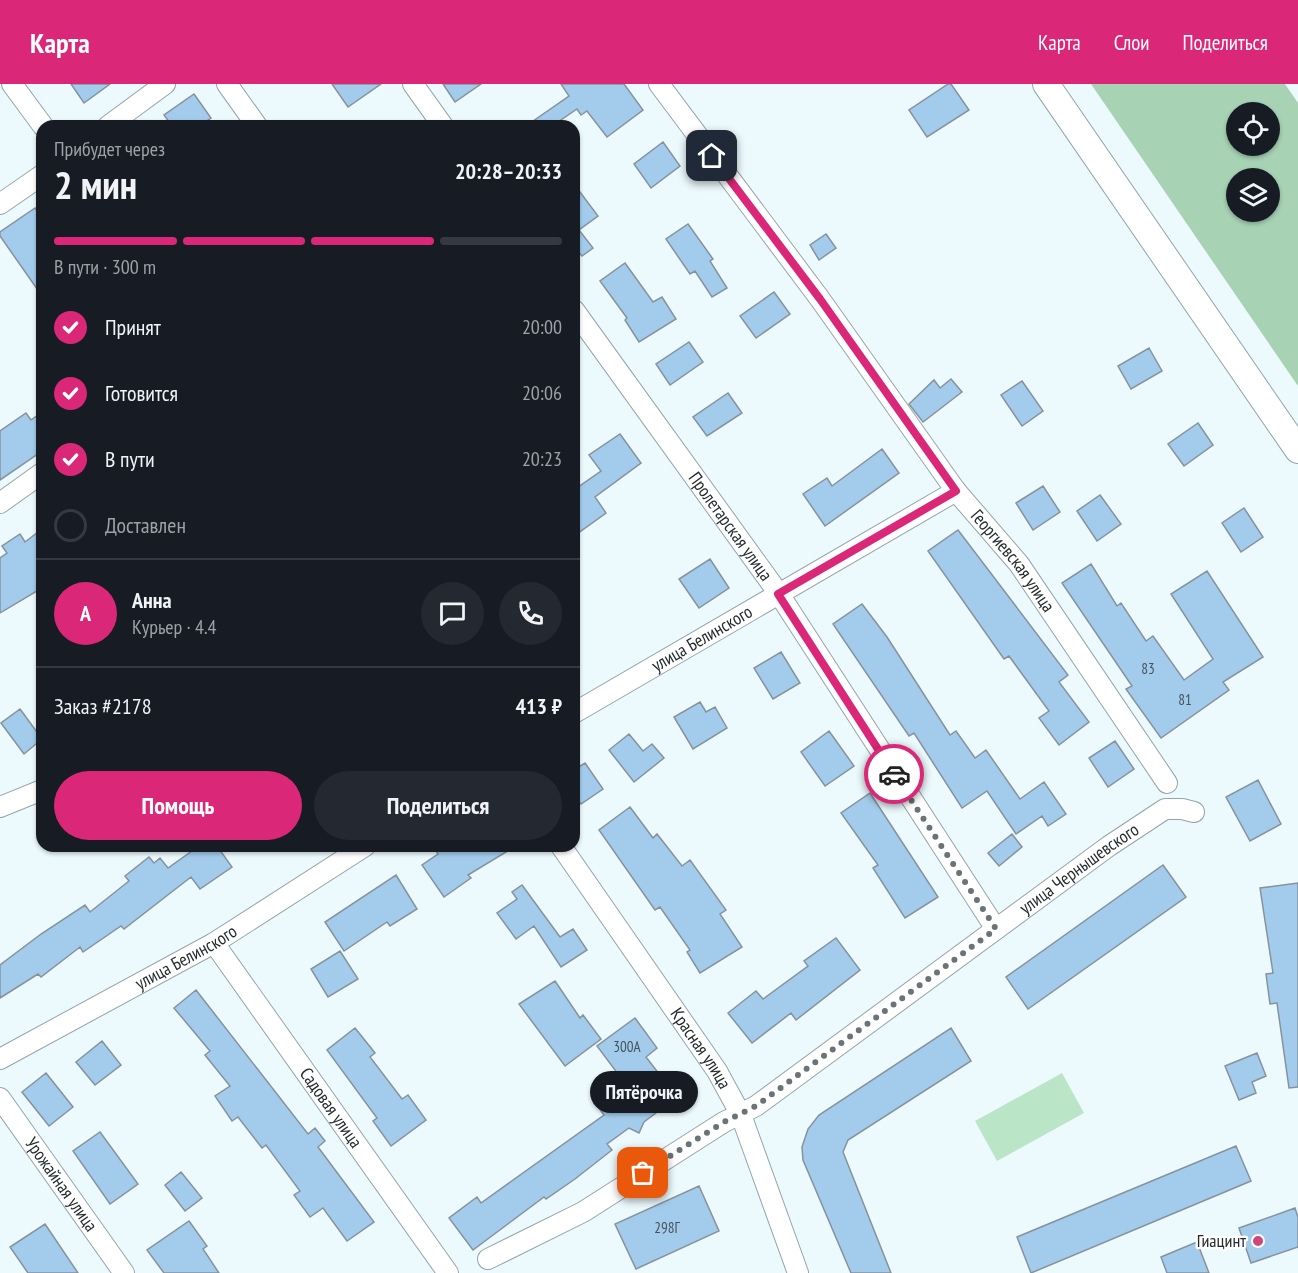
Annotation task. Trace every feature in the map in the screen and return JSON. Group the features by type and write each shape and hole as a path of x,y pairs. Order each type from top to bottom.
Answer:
{"main road":[{"path":"1046,84 1298,450"}],"street":[{"path":"12,84 39,120"},
{"path":"116,120 165,84"},
{"path":"227,84 254,120"},
{"path":"412,84 439,120"},
{"name":"Георгиевская улица","path":"659,84 820,299 956,491 1019,564 1167,783"},
{"path":"0,204 36,179"},
{"name":"Пролетарская улица","path":"580,318 778,594 996,929"},
{"path":"0,503 36,476"},
{"name":"улица Белинского","path":"580,710 956,491"},
{"path":"0,807 36,792"},
{"name":"улица Чернышевского","path":"488,1259 583,1212 724,1122 741,1115 1109,846 1165,809 1182,808 1194,812"},
{"name":"улица Белинского","path":"0,1059 213,944 356,852"},
{"name":"Красная улица","path":"565,852 717,1071 741,1115 798,1273"},
{"name":"Садовая улица","path":"213,944 448,1273"},
{"name":"Урожайная улица","path":"0,1098 124,1273"}],"green space":[{"path":"1091,84 1285,84 1298,103 1298,386"},
{"path":"1062,1073 1084,1113 997,1161 975,1121"}],"building":[{"path":"71,84 110,84 84,103"},
{"path":"332,84 381,84 348,107"},
{"path":"443,84 481,84 455,102"},
{"path":"561,84 624,84 643,110 607,137 587,111 581,115 577,109 561,120 535,120 569,96"},
{"path":"951,84 969,110 927,137 909,110"},
{"path":"194,94 211,118 208,120 168,120 164,115"},
{"path":"663,142 680,166 651,188 634,164"},
{"path":"580,192 598,216 580,229"},
{"path":"36,209 36,287 0,236 0,232"},
{"path":"688,224 713,259 710,261 727,288 712,297 695,271 690,274 666,239"},
{"path":"580,231 593,248 582,256 580,254"},
{"path":"826,234 836,248 819,260 810,245"},
{"path":"625,263 653,302 662,297 676,319 639,342 625,320 627,318 600,281"},
{"path":"774,292 790,314 756,338 740,316"},
{"path":"689,342 703,362 670,385 656,364"},
{"path":"1149,348 1162,371 1131,389 1118,366"},
{"path":"951,379 962,392 923,422 909,404 934,380 940,388"},
{"path":"1022,381 1043,411 1022,426 1001,395"},
{"path":"728,393 742,413 707,436 693,417"},
{"path":"26,413 31,420 36,416 36,455 0,480 0,431"},
{"path":"1198,423 1213,445 1184,466 1168,444"},
{"path":"620,434 641,463 595,497 606,513 580,532 580,486 601,471 589,455"},
{"path":"882,449 899,473 825,526 803,494 827,478 832,486"},
{"path":"1043,486 1060,512 1033,530 1016,503"},
{"path":"1100,495 1121,524 1097,541 1077,511"},
{"path":"1244,508 1263,537 1241,552 1222,523"},
{"path":"958,530 1068,675 1059,682 1089,722 1059,745 1039,718 1049,711 1009,656 1004,659 928,551"},
{"path":"20,534 25,542 36,534 36,592 0,613 0,558 7,553 2,546"},
{"path":"710,559 729,588 699,608 679,579"},
{"path":"1091,564 1117,606 1121,603 1146,641 1153,636 1184,680 1213,659 1171,594 1207,571 1263,657 1223,682 1229,690 1161,738 1126,689 1132,686 1062,583"},
{"path":"862,604 887,637 950,735 956,731 975,758 986,750 1020,799 1044,782 1066,814 1048,826 1042,816 1016,834 987,791 962,808 914,733 909,736 833,624"},
{"path":"781,652 800,683 773,699 754,668"},
{"path":"700,702 706,712 715,707 727,728 693,749 674,717"},
{"path":"20,709 36,731 36,744 24,754 1,723"},
{"path":"829,731 854,766 825,786 801,752"},
{"path":"629,734 643,751 652,744 664,758 634,782 609,750"},
{"path":"1115,741 1134,769 1108,787 1089,758"},
{"path":"585,763 603,789 581,804 580,803 580,766"},
{"path":"1258,780 1281,824 1250,841 1226,797"},
{"path":"870,793 938,897 905,918 873,868 878,865 841,813"},
{"path":"630,807 653,838 657,834 682,866 690,860 726,910 720,914 742,947 700,973 687,952 690,950 660,907 655,910 599,830"},
{"path":"1012,834 1022,847 999,866 988,853"},
{"path":"191,852 221,852 232,867 200,889 191,877 124,929 121,926 83,952 80,947 41,977 38,974 0,998 0,965 85,905 90,912 129,881 125,876 149,857 154,863 160,858 168,868"},
{"path":"437,852 506,852 468,875 471,878 444,897 422,865 438,854"},
{"path":"1163,865 1186,897 1028,1009 1006,977"},
{"path":"396,875 417,909 390,926 387,922 344,951 325,922"},
{"path":"1298,883 1298,1087 1289,1088 1277,1003 1270,1004 1266,974 1273,973 1260,888"},
{"path":"522,885 560,937 573,929 587,950 561,967 534,926 516,939 497,913 517,899 512,892"},
{"path":"836,938 860,970 796,1020 791,1013 752,1043 728,1013 756,991 763,999 808,966 804,961"},
{"path":"340,951 358,979 328,997 311,969"},
{"path":"555,981 580,1018 583,1015 601,1039 565,1066 519,1004"},
{"path":"196,990 308,1134 315,1128 325,1141 318,1147 374,1222 347,1241 323,1208 310,1217 294,1195 300,1191 266,1145 262,1148 238,1117 232,1121 215,1096 230,1086 205,1055 210,1051 174,1008"},
{"path":"635,1018 657,1048 646,1057 677,1097 644,1122 639,1133 629,1128 607,1144 612,1150 575,1179 546,1199 544,1197 473,1250 449,1218 477,1197 481,1203 604,1115 598,1107 627,1086 597,1046"},
{"path":"355,1028 375,1053 370,1057 402,1099 408,1095 426,1120 391,1146 373,1121 377,1118 327,1050"},
{"path":"951,1028 971,1061 848,1140 843,1152 891,1273 851,1273 803,1160 802,1147 808,1129 819,1115"},
{"path":"102,1041 121,1065 95,1085 76,1062"},
{"path":"1257,1053 1266,1076 1252,1082 1256,1093 1239,1100 1225,1066"},
{"path":"46,1073 73,1107 49,1126 22,1092"},
{"path":"100,1132 138,1184 110,1204 73,1151"},
{"path":"1236,1146 1251,1181 1031,1273 1017,1237"},
{"path":"181,1172 202,1198 185,1211 165,1185"},
{"path":"699,1186 719,1231 636,1269 615,1224"},
{"path":"1295,1208 1298,1217 1298,1247 1251,1263 1239,1228"},
{"path":"189,1221 207,1246 203,1249 219,1273 164,1273 147,1250"},
{"path":"45,1224 78,1273 28,1273 10,1247"},
{"path":"1197,1242 1209,1273 1167,1273 1161,1257"}],"way so far":[{"path":"643,1173 724,1122 756,1106 996,929 894,774"}],"place":[{"name":"Пятёрочка","path":"643,1173"},
{"name":"Гиацинт","path":"1258,1241"}],"route":[{"path":"712,156 820,299 956,491 778,594 894,774"}]}
